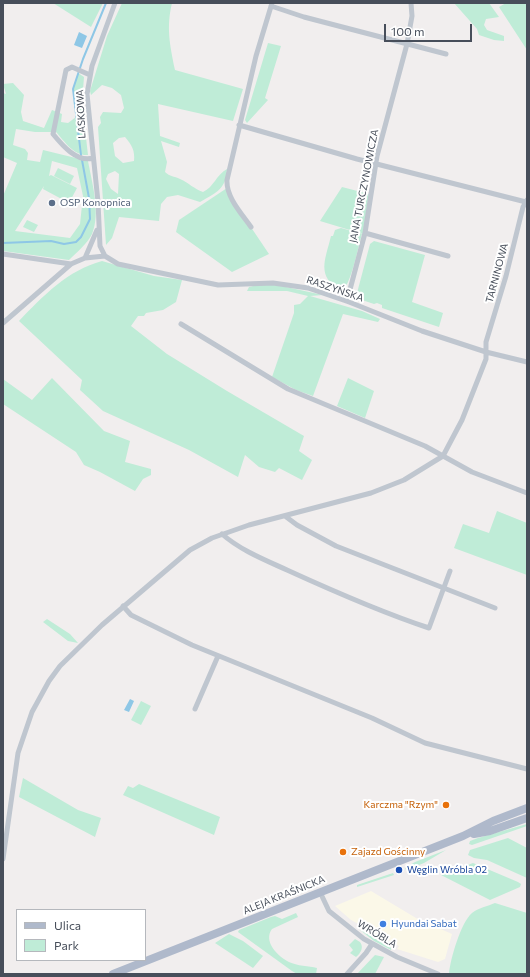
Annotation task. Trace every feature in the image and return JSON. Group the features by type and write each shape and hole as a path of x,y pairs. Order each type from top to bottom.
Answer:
{"main road":[{"name":"ALEJA KRAŚNICKA","path":"146,961 463,836 493,820 527,808"},
{"name":"ALEJA KRAŚNICKA","path":"463,836 490,830 527,818"},
{"name":"ALEJA KRAŚNICKA","path":"113,974 146,961"}],"street":[{"name":"LASKOWA","path":"105,256 100,246 98,202 88,99 90,74 115,3"},
{"name":"JANA TURCZYNOWICZA","path":"349,302 348,297 365,233 375,163 407,44 412,16 411,3"},
{"path":"251,227 227,188 239,125 271,5 446,54"},
{"path":"90,74 72,67 66,70 53,134 63,146 78,157 93,158"},
{"path":"239,125 375,163 526,201"},
{"name":"TARNINOWA","path":"443,456 465,414 486,359 486,342 526,201"},
{"name":"LASKOWA","path":"85,258 98,227"},
{"path":"365,233 448,256"},
{"path":"3,254 71,264"},
{"path":"3,323 71,264 85,258 105,256"},
{"name":"RASZYŃSKA","path":"105,256 118,264 218,286 282,284 313,290 349,302 395,321 486,352 527,362"},
{"path":"181,324 288,389 418,443 472,472 527,493"},
{"path":"3,859 18,753 32,712 49,681 60,666 123,606 190,550 212,538 371,493 404,480 443,456"},
{"path":"286,516 297,526 336,546 495,608"},
{"path":"222,534 230,541 297,574 374,608 429,628 442,588 450,571"},
{"path":"123,606 132,615 192,645 372,718 425,743 527,769"},
{"path":"195,708 218,656"},
{"name":"WRÓBLA","path":"320,892 329,911 372,944 397,957 438,974"},
{"path":"347,974 372,944"}],"shaded area":[{"path":"371,891 416,918 452,934 445,959 438,962 397,949 399,946 351,920 335,906"}],"green space":[{"path":"53,3 103,3 91,27"},
{"path":"122,3 172,3 169,29 175,70 243,89 233,121 158,104 160,136 180,143 179,147 161,141 167,162 165,172 170,176 178,178 203,192 207,190 220,174 227,169 225,181 220,189 200,202 178,195 167,197 161,204 159,221 119,217 112,238 106,245 98,127 101,123 100,117 103,112 121,113 124,108 121,95 112,88 102,85 91,95 90,91 107,36","holes":["125,137 132,148 134,161 123,163 115,156 113,143 119,138","115,171 119,174 118,194 111,189 106,179 108,174"]},
{"path":"454,3 489,3 499,17 486,19 484,25 487,30 504,36 504,41 494,40 479,35 477,29"},
{"path":"506,3 527,3 527,50 499,7"},
{"path":"268,43 281,46 265,98 268,100 247,123 245,120"},
{"path":"78,73 84,77 82,103 88,155 83,155 74,151 56,132 35,132 16,129 13,145 25,149 28,153 27,160 40,162 43,150 88,161 96,207 95,226 92,234 85,245 69,260 3,251 3,196 17,163 3,157 3,93 6,94 3,84 13,83 24,95 21,112 23,121 44,128 52,110 62,114 61,122 68,123 76,117 73,89","holes":["52,161 77,168 83,196 80,224 70,238 15,231 44,186 43,189 69,203 77,188 51,175 49,176"]},
{"path":"58,168 74,176 70,184 54,176"},
{"path":"342,187 369,194 363,234 320,221"},
{"path":"227,188 234,202 269,254 232,272 176,232 179,220"},
{"path":"27,220 38,225 34,232 23,227"},
{"path":"341,228 362,234 354,266 345,288 341,292 328,280 324,267 331,236 333,236 335,230"},
{"path":"374,241 425,255 412,302 443,313 439,327 382,308 382,305 377,303 374,304 359,299 357,293 370,244"},
{"path":"102,261 154,276 182,280 176,302 163,310 146,313 144,316 138,316 131,326 167,354 304,436 299,451 312,460 302,480 279,468 275,472 259,467 245,455 238,477 189,450 103,411 80,390 82,380 19,321 37,302 67,277 90,265"},
{"path":"258,285 277,285 323,295 310,296 362,311 380,319 378,322 343,314 313,396 296,390 272,377 294,313 294,305 300,304 308,296 287,291 247,291 249,287"},
{"path":"52,378 104,431 130,441 125,462 151,469 151,475 143,479 135,491 84,465 76,452 3,404 3,379 32,400"},
{"path":"348,378 374,391 365,418 337,406"},
{"path":"497,511 527,523 527,575 454,548 463,524 489,533"},
{"path":"47,619 70,634 78,643 68,641 43,622"},
{"path":"141,701 151,706 141,725 131,720"},
{"path":"23,778 78,810 101,818 95,837 19,797"},
{"path":"139,784 220,817 214,835 123,795 128,786 133,788"},
{"path":"527,824 527,826 472,845 469,844 470,841 478,838"},
{"path":"508,838 527,848 527,878 487,860 474,858 468,855 470,850"},
{"path":"446,850 424,863 406,870 405,868 415,862"},
{"path":"473,863 518,882 521,884 520,887 490,900 441,875"},
{"path":"393,873 394,875 357,887 357,885"},
{"path":"495,903 527,913 527,974 449,974 451,960 464,924 472,913"},
{"path":"296,913 298,917 272,929 269,938 270,943 280,956 289,962 317,968 316,974 297,974 238,932 239,930 271,917 275,916 282,919"},
{"path":"359,929 391,948 391,950 374,941"},
{"path":"229,934 243,941 263,956 253,968 215,943"},
{"path":"355,939 360,942 362,946 361,952 356,957 350,953 353,950 349,945"},
{"path":"375,955 384,957 375,974 357,974"}],"water":[{"path":"79,32 87,36 82,48 74,45"},
{"path":"130,699 134,701 129,712 124,710"}],"waterway":[{"path":"81,155 73,89 83,59 106,3"},
{"path":"3,243 51,241 64,244 76,242 81,237 90,219 89,198 82,160"}],"place":[{"name":"OSP Konopnica","path":"52,203"},
{"name":"Karczma \"Rzym\"","path":"446,805"},
{"name":"Zajazd Gościnny","path":"343,852"},
{"name":"Węglin Wróbla 02","path":"399,870"},
{"name":"Hyundai Sabat","path":"383,924"}]}
